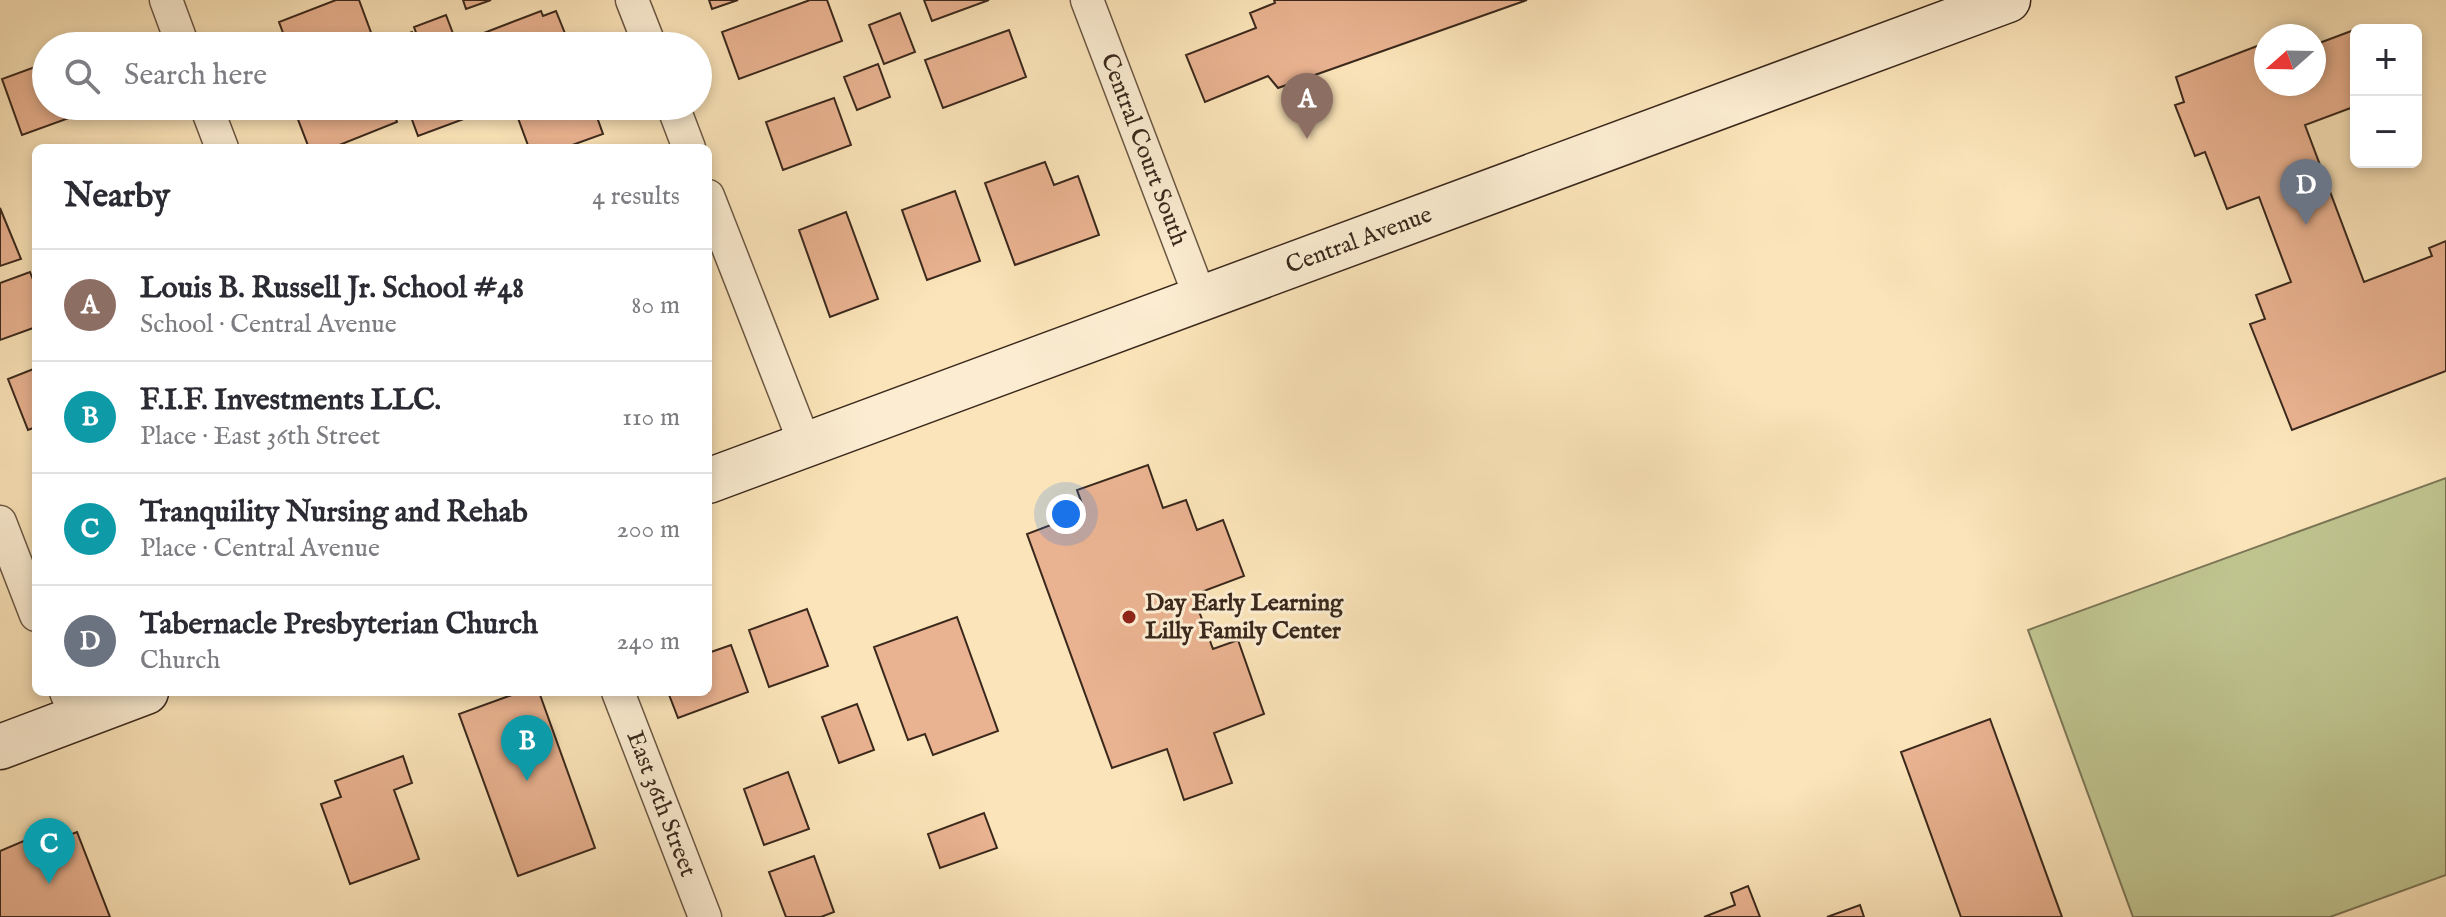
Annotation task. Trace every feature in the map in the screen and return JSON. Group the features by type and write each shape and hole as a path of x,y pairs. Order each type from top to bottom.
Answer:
{"main road":[{"name":"Central Avenue","path":"712,479 2008,0"},
{"path":"0,747 71,705 123,696"}],"street":[{"path":"166,0 178,32"},
{"path":"632,0 645,32"},
{"name":"Central Court South","path":"1087,0 1200,297"},
{"path":"211,120 220,144"},
{"path":"678,120 687,144"},
{"path":"712,206 805,444"},
{"path":"0,522 32,605"},
{"name":"East 36th Street","path":"620,696 705,917"}],"green space":[{"path":"2446,478 2446,875 2330,917 2133,917 2028,630"}],"building":[{"path":"336,0 359,0 371,32 283,32 279,22"},
{"path":"463,0 491,0 466,9"},
{"path":"709,0 738,0 712,9"},
{"path":"810,0 827,0 842,41 739,79 722,32"},
{"path":"924,0 989,0 932,21"},
{"path":"1274,0 1527,0 1278,88 1268,76 1205,102 1186,55 1256,28 1250,13 1275,3"},
{"path":"541,11 543,16 556,11 564,32 486,32"},
{"path":"900,13 915,52 884,64 869,25"},
{"path":"446,15 452,32 416,32 414,27"},
{"path":"1009,30 1026,77 943,108 925,60"},
{"path":"2350,32 2350,108 2305,125 2364,282 2432,256 2429,248 2446,241 2446,371 2292,430 2250,324 2265,319 2256,295 2291,282 2259,197 2227,209 2205,152 2195,156 2175,105 2184,102 2176,77 2254,47 2254,96 2326,96 2326,40"},
{"path":"878,64 890,97 857,110 844,77"},
{"path":"32,68 32,120 64,120 22,135 2,79"},
{"path":"834,98 851,145 783,170 766,122"},
{"path":"298,120 397,122 342,144 307,144"},
{"path":"412,120 461,120 418,136"},
{"path":"519,120 598,120 603,134 575,144 528,144"},
{"path":"1045,162 1054,185 1078,176 1099,235 1015,265 985,183"},
{"path":"955,191 980,261 927,280 902,210"},
{"path":"0,208 21,259 0,266"},
{"path":"846,212 878,299 830,317 799,230"},
{"path":"30,272 32,277 32,328 0,340 0,283"},
{"path":"32,370 32,428 28,430 8,379"},
{"name":"Day Early Learning Lilly Family Center","path":"1148,465 1163,508 1186,500 1197,530 1223,520 1244,576 1193,595 1213,649 1238,640 1264,714 1214,733 1232,783 1184,800 1167,749 1112,768 1027,534 1085,512 1077,490"},
{"path":"807,609 828,666 769,687 749,630"},
{"path":"957,617 998,731 933,755 925,734 908,740 874,647"},
{"path":"731,645 748,692 678,718 670,696 712,696 712,652"},
{"path":"509,696 540,696 595,848 518,876 459,714"},
{"path":"857,704 874,750 839,763 822,717"},
{"path":"1990,719 2062,917 1961,917 1901,752"},
{"path":"403,756 412,783 394,790 419,859 350,884 321,804 341,797 335,781"},
{"path":"788,772 809,829 764,845 744,789"},
{"path":"984,813 997,848 940,868 928,834"},
{"path":"77,832 110,917 0,917 0,851 26,840 30,850"},
{"path":"814,856 834,912 821,917 786,917 769,872"},
{"path":"1748,886 1760,917 1704,917 1735,905 1731,893"},
{"path":"1860,905 1864,917 1827,917"}],"place":[{"name":"Louis B. Russell Jr. School #48","path":"1307,139"},
{"name":"Tabernacle Presbyterian Church","path":"2306,225"},
{"name":"Day Early Learning Lilly Family Center","path":"1129,617"},
{"name":"F.I.F. Investments LLC.","path":"527,781"},
{"name":"Tranquility Nursing and Rehab","path":"49,884"}]}
